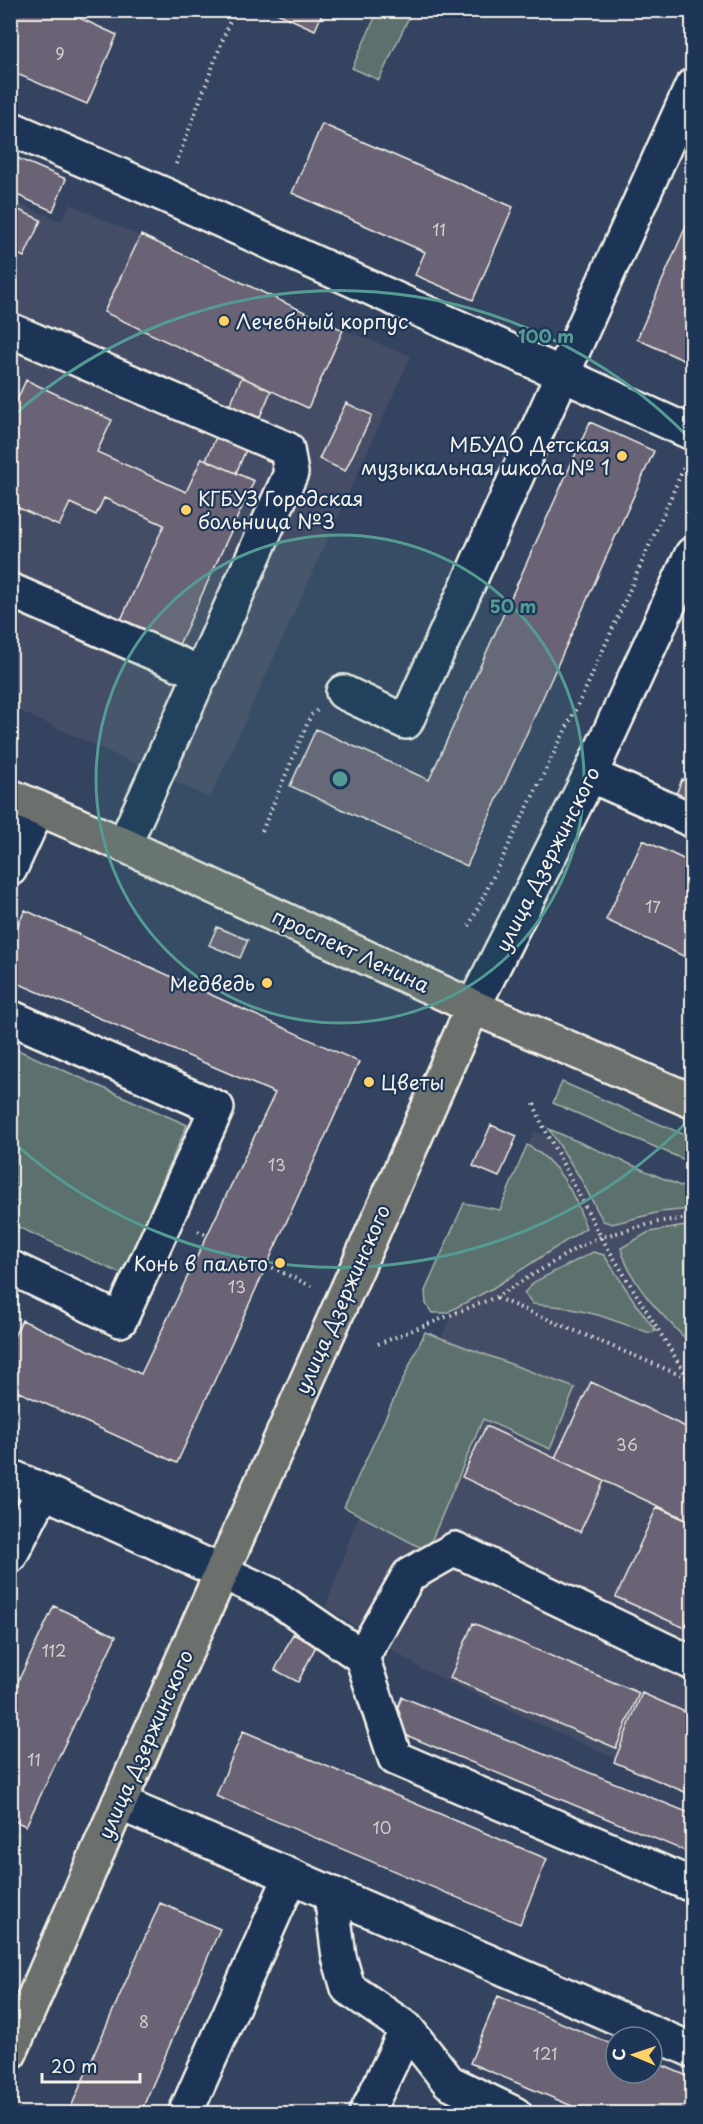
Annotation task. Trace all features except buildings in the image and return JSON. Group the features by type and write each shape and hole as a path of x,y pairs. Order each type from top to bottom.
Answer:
{"main road":[{"name":"проспект Ленина","path":"24,802 124,845 473,1007 693,1101"},
{"name":"улица Дзержинского","path":"10,2053 473,1007"}],"street":[{"path":"343,692 406,722 693,86"},
{"path":"10,129 165,195 562,375 690,446"},
{"path":"10,330 286,449 291,472 124,845"},
{"name":"улица Дзержинского","path":"473,1007 590,775 693,554"},
{"path":"10,590 202,674"},
{"path":"590,775 693,820"},
{"path":"10,869 24,802"},
{"path":"10,1017 217,1108 120,1320 13,1275"},
{"path":"10,1476 272,1595 362,1657 395,1758 693,1885"},
{"path":"10,1556 43,1492"},
{"path":"362,1657 409,1575 455,1549 693,1663"},
{"path":"119,1803 693,2050"},
{"path":"185,2114 291,1876"},
{"path":"331,1894 339,1957 348,1988 407,2029 449,2082 515,2114"},
{"path":"366,2114 407,2029"}],"path":[{"path":"165,195 232,15"},
{"path":"469,926 588,684 690,446"},
{"path":"10,514 14,506"},
{"path":"262,831 311,715 343,692"},
{"path":"534,1104 541,1122 601,1237 691,1379"},
{"path":"10,1129 13,1275"},
{"path":"378,1344 496,1298 580,1246 601,1237 663,1221 693,1218"},
{"path":"267,1265 311,1286"},
{"path":"496,1298 691,1379"}],"shaded area":[{"path":"11,200 61,221 70,204 343,330 411,356 210,798 11,707"},
{"path":"534,1131 692,1199 692,1794 423,1670 326,1607 353,1529"},
{"path":"11,1829 22,1834 11,1859"}],"green space":[{"path":"378,11 412,11 379,80 352,68"},
{"path":"11,1047 187,1125 122,1274 11,1224"},
{"path":"562,1082 692,1138 692,1163 553,1103"},
{"path":"549,1129 692,1191 692,1209 660,1212 612,1224 603,1221 579,1176"},
{"path":"527,1145 548,1160 557,1170 577,1203 586,1228 493,1288 446,1313 432,1313 426,1304 425,1291 464,1203 500,1210"},
{"path":"692,1225 692,1345 640,1288 632,1276 621,1248 649,1232"},
{"path":"593,1252 604,1255 656,1331 650,1333 598,1315 563,1307 533,1304 524,1293 534,1282"},
{"path":"425,1332 575,1388 550,1449 483,1419 427,1551 344,1507"}],"place":[{"name":"Лечебный корпус","path":"224,321"},
{"name":"МБУДО Детская музыкальная школа № 1","path":"622,456"},
{"name":"КГБУЗ Городская больница №3","path":"186,510"},
{"name":"Медведь","path":"267,983"},
{"name":"Цветы","path":"369,1082"},
{"name":"Конь в пальто","path":"280,1263"}]}
